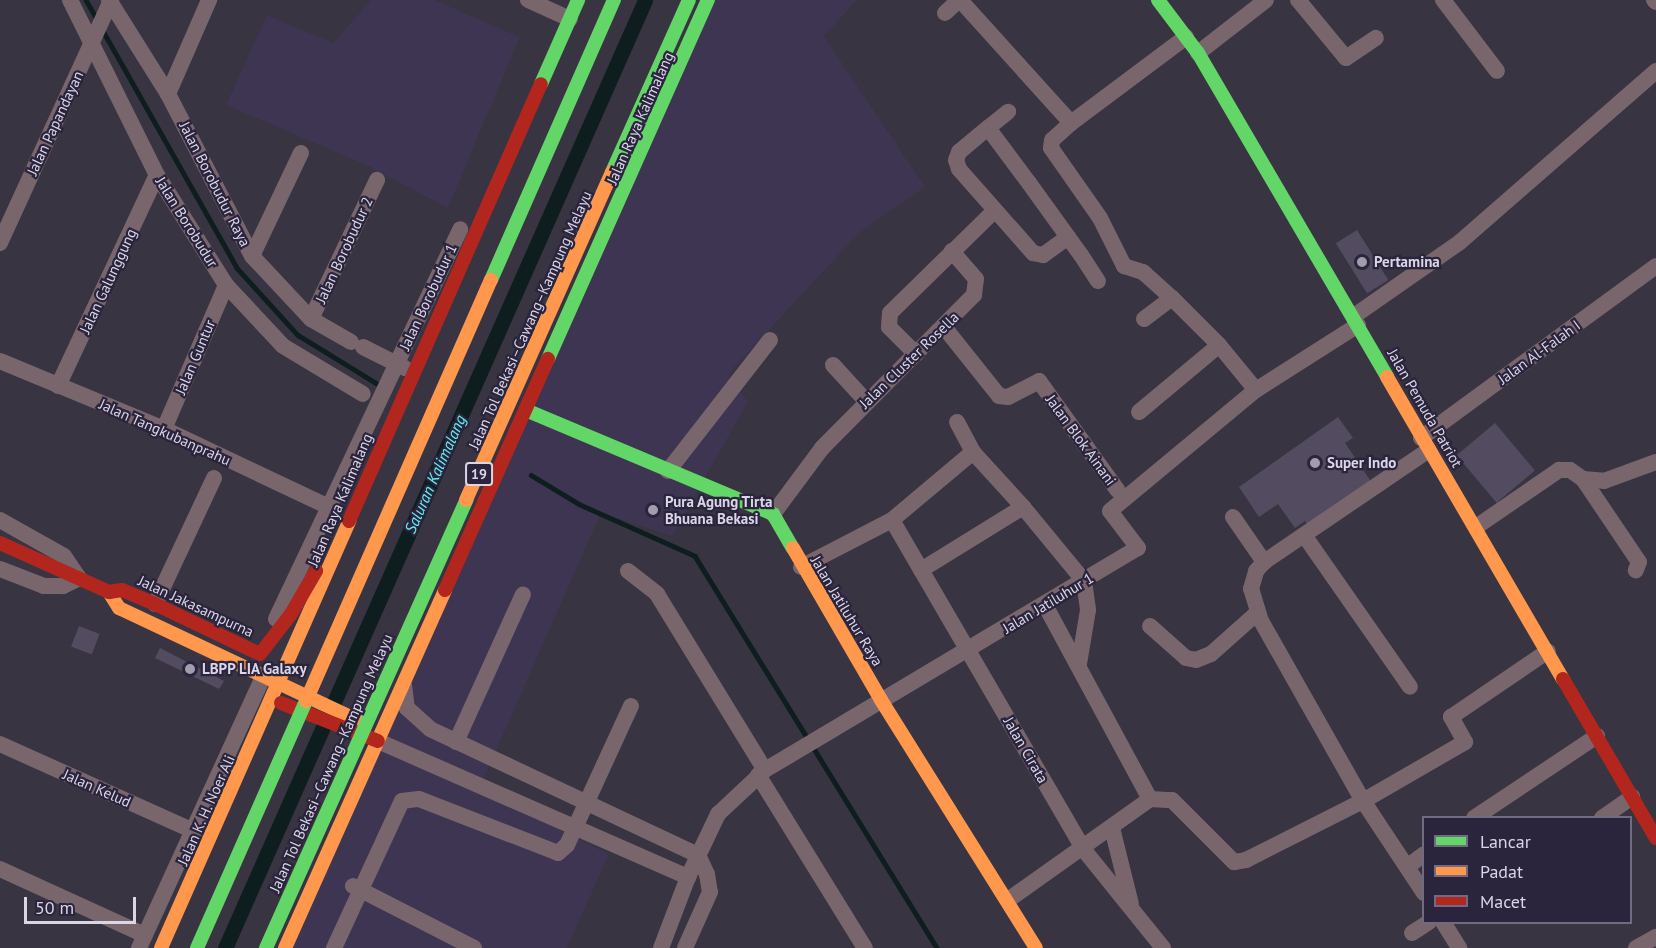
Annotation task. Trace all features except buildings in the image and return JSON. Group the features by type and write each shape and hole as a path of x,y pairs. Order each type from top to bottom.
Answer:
{"main road":[{"name":"Jalan Raya Kalimalang","path":"280,685 412,372 578,0"},
{"path":"197,948 614,0"},
{"name":"Jalan Tol Bekasi–Cawang–Kampung Melayu","path":"266,948 689,0"},
{"name":"Jalan Raya Kalimalang","path":"380,736 528,411 708,0"},
{"name":"Jalan Pemuda Patriot","path":"1158,0 1198,53 1656,838"},
{"path":"528,411 773,514"},
{"name":"Jalan Jakasampurna","path":"109,592 122,590 260,654 273,638 360,494"},
{"name":"Jalan Jatiluhur Raya","path":"773,514 801,567 881,700 1036,948"},
{"name":"Jalan Jakasampurna","path":"0,543 109,592 119,608 280,685 309,705"},
{"name":"Jalan K. H. Noer Ali","path":"161,948 280,685"},
{"path":"273,702 309,705 380,736 285,948"}],"street":[{"name":"Jalan Borobudur","path":"70,0 95,37 157,175 226,285 283,346 363,394"},
{"path":"168,94 210,0"},
{"path":"528,0 570,19"},
{"path":"945,13 959,0 1071,123"},
{"path":"1198,53 1266,0"},
{"path":"1297,0 1346,58 1376,38"},
{"path":"1443,0 1497,71"},
{"name":"Jalan Papandayan","path":"0,243 109,3"},
{"name":"Jalan Borobudur Raya","path":"109,3 168,94 252,256 311,319 412,372"},
{"path":"1186,37 1071,123 1052,140 1051,148 1100,218 1124,266 1143,272 1172,298 1219,345 1256,390"},
{"name":"Jalan Jatiluhur 1","path":"661,948 688,877 726,804 762,773 881,700 1045,606 1138,548 1110,511 1256,390 1356,321 1460,242 1656,71"},
{"path":"1008,112 959,152 956,160 994,211 1036,255 1043,255 1068,237"},
{"path":"988,128 1098,281"},
{"path":"252,256 301,153"},
{"name":"Jalan Galunggung","path":"58,386 157,175"},
{"name":"Jalan Borobudur 2","path":"311,319 377,180"},
{"path":"916,354 891,330 888,317 994,211"},
{"name":"Jalan Borobudur 1","path":"273,638 276,619 460,229"},
{"name":"Jalan Cluster Rosella","path":"773,514 808,466 866,401 944,327 974,295 978,287 973,274 952,251"},
{"name":"Jalan Al-Falah I","path":"1264,562 1304,535 1425,444 1656,266"},
{"name":"Jalan Guntur","path":"164,429 226,285"},
{"path":"1144,320 1172,298"},
{"name":"Jalan Blok Ainani","path":"944,327 999,396 1008,397 1039,381 1118,490"},
{"path":"668,471 770,340"},
{"path":"1139,411 1219,345"},
{"name":"Jalan Tangkubanprahu","path":"0,361 164,429 326,513 340,528"},
{"path":"833,364 866,401"},
{"path":"957,422 973,452 1023,507 1084,581 1088,610 1079,664"},
{"path":"801,567 892,520 973,452"},
{"path":"1583,479 1617,478 1656,462"},
{"path":"1476,527 1559,470 1569,470 1583,479 1639,562 1636,570"},
{"path":"155,604 214,478"},
{"path":"921,570 1023,507"},
{"path":"1233,517 1264,562 1252,579 1257,613 1363,801 1422,889"},
{"path":"0,520 64,556 79,578 63,586 44,586 0,569"},
{"name":"Jalan Cirata","path":"892,520 1084,850 1104,879 1131,904"},
{"path":"1304,535 1410,687"},
{"path":"628,571 657,594 865,948"},
{"path":"456,742 523,594"},
{"path":"1045,606 1079,664 1150,800"},
{"path":"1150,626 1186,658 1196,660 1210,654 1257,613"},
{"path":"1008,900 1084,850 1150,800 1165,799 1179,805 1234,862 1363,801 1465,742 1451,717 1548,651"},
{"path":"0,869 142,942 263,677"},
{"path":"404,681 407,708 413,718 456,742 698,855 707,874 710,892 686,948"},
{"path":"334,948 356,888 399,806 407,798 419,799 552,853 567,845 631,706"},
{"path":"380,736 688,877"},
{"path":"1477,816 1597,736"},
{"name":"Jalan Kelud","path":"0,744 194,831"},
{"path":"1605,816 1632,797"},
{"path":"1112,828 1131,904 1163,948"},
{"path":"1407,867 1422,856"},
{"path":"356,888 449,943 474,948"},
{"path":"1412,933 1426,924"},
{"path":"1444,924 1459,948"},
{"path":"1636,948 1656,937"}],"shaded area":[{"path":"371,0 434,0 520,37 448,208 368,166 226,105 267,15 333,43"},
{"path":"708,0 857,0 824,36 925,187 860,232 728,374 748,402 672,536 601,513 479,789 609,854 567,948 285,948"}],"waterway":[{"path":"86,0 97,19"},
{"name":"Saluran Kalimalang","path":"225,948 645,0"},
{"path":"102,29 237,268 298,335 376,383"},
{"path":"531,475 579,504 695,556 937,948"}],"traffic: fast":[{"path":"541,84 578,0"},
{"path":"491,280 614,0"},
{"path":"612,172 689,0"},
{"path":"548,359 708,0"},
{"path":"1158,0 1198,53 1387,377"},
{"path":"528,411 773,514 793,548"},
{"path":"266,948 466,500"},
{"path":"197,948 306,701"}],"traffic: slow":[{"path":"466,500 612,172"},
{"path":"306,701 491,280"},
{"path":"1387,377 1563,679"},
{"path":"161,948 349,521"},
{"path":"793,548 881,700 1036,948"},
{"path":"285,948 445,590"},
{"path":"109,592 119,608 357,720"}],"traffic: jam":[{"path":"349,521 541,84"},
{"path":"445,590 548,359"},
{"path":"0,543 109,592 122,590 155,604 260,654 291,614 316,571"},
{"path":"1563,679 1656,838"},
{"path":"281,703 378,741"}],"place":[{"name":"Pertamina","path":"1362,262"},
{"name":"Super Indo","path":"1315,463"},
{"name":"Pura Agung Tirta Bhuana Bekasi","path":"653,510"},
{"name":"LBPP LIA Galaxy","path":"190,669"}]}
